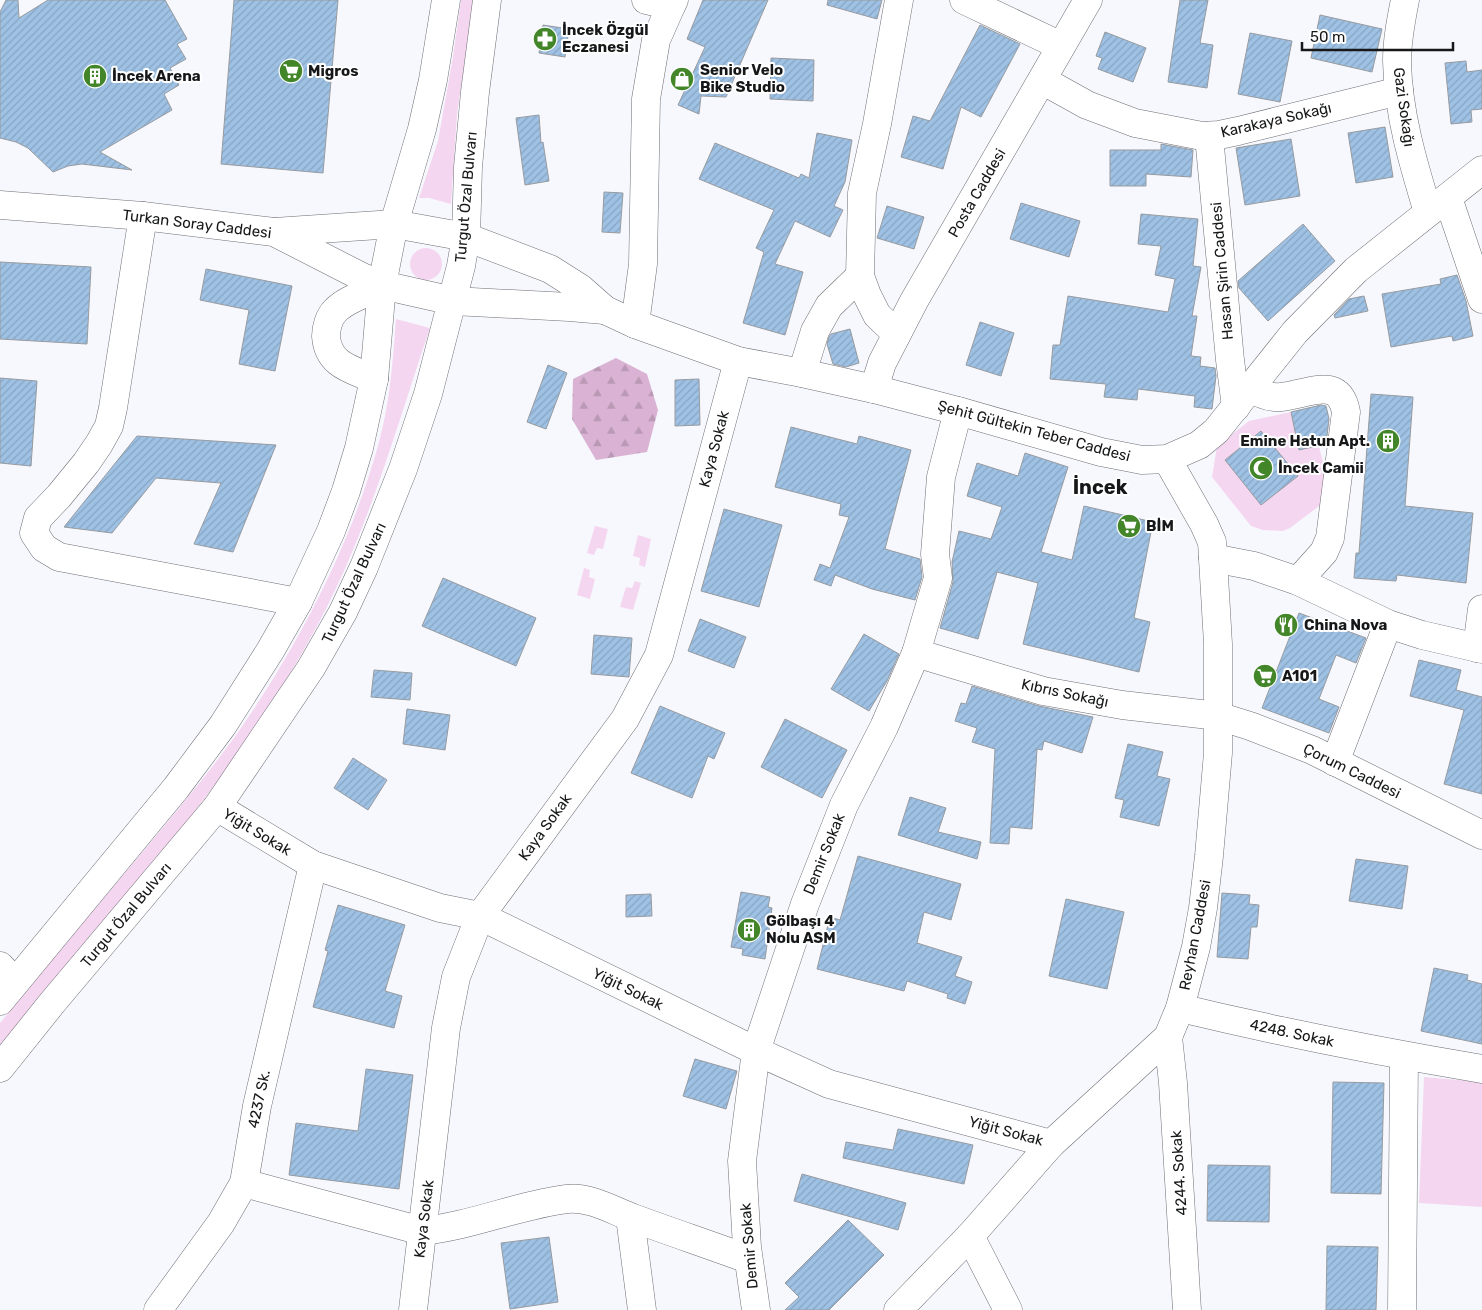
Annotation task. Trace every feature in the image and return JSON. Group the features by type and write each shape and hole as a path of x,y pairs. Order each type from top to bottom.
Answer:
{"street":[{"path":"5,983 202,754 248,688 298,602 331,531 359,448 374,378 382,285 394,224 422,129 434,80 446,0"},
{"name":"Turgut Özal Bulvarı","path":"0,1068 217,807 311,668 343,612 382,524 403,469 428,394 453,301 466,237 471,129 487,0"},
{"path":"897,334 877,315 860,276 862,193 877,124 898,0"},
{"name":"Posta Caddesi","path":"874,389 882,363 897,334 1088,0"},
{"name":"Gazi Sokağı","path":"1405,0 1398,40 1397,60 1399,90 1408,143 1482,299"},
{"path":"969,1 1061,46"},
{"path":"635,324 643,264 646,98 663,2"},
{"name":"Karakaya Sokağı","path":"1042,80 1087,105 1116,117 1156,127 1209,136 1238,131 1399,90"},
{"name":"Hasan Şirin Caddesi","path":"1209,136 1230,360 1243,398"},
{"name":"Şehit Gültekin Teber Caddesi","path":"605,310 635,324 738,361 874,389 1101,452 1142,460 1167,459 1199,445 1216,431 1295,332 1356,270 1482,170"},
{"name":"Turkan Soray Caddesi","path":"0,205 143,216 274,232 362,277 382,285 453,301 605,310"},
{"path":"143,216 114,408 109,426 86,463 38,518 34,533 44,548 59,557 298,602"},
{"path":"274,232 394,224 466,237 550,269 580,288 605,310"},
{"path":"802,373 815,331 829,306 860,276"},
{"path":"374,378 346,368 335,360 328,350 326,334 329,322 335,312 344,304 382,285"},
{"name":"Kaya Sokak","path":"413,1310 446,1028 456,977 480,916 625,719 659,655 738,361"},
{"path":"1243,398 1260,394 1281,397 1323,389 1330,390 1341,396 1344,402 1346,412 1330,538 1324,552 1298,581"},
{"name":"Demir Sokak","path":"756,1310 748,1258 742,1161 756,1051 805,904 844,805 884,727 916,653 938,578 936,554 941,477 958,411"},
{"name":"Reyhan Caddesi","path":"898,1310 970,1236 1051,1144 1168,1036 1180,1008 1196,947 1203,908 1218,753 1218,644 1212,542 1204,524 1167,459"},
{"path":"1213,558 1254,566 1298,581 1388,624 1422,636 1480,649 1482,609"},
{"path":"1336,762 1388,624"},
{"name":"Kıbrıs Sokağı","path":"916,653 1043,691 1122,705 1218,716"},
{"name":"Çorum Caddesi","path":"1218,716 1278,736 1336,762 1482,835"},
{"name":"Yiğit Sokak","path":"217,807 313,865 440,908 480,916 756,1051 829,1084 1051,1144"},
{"name":"4237 Sk.","path":"158,1310 221,1223 244,1183 257,1106 313,865"},
{"name":"4248. Sokak","path":"1180,1008 1264,1028 1404,1056 1482,1069"},
{"name":"4244. Sokak","path":"1168,1036 1173,1083 1188,1310"},
{"path":"1402,1310 1404,1056"},
{"path":"244,1183 422,1231 446,1229 569,1198 598,1203 630,1217 748,1258"},
{"path":"630,1217 642,1310"},
{"path":"970,1236 1008,1310"}],"shaded area":[{"path":"461,0 474,0 457,114 451,204 429,198 419,198 438,141"},
{"path":"426,248 432,249 437,253 441,258 441,270 437,275 432,279 426,280 420,279 415,275 411,270 410,264 411,258 415,253 420,249"},
{"path":"396,319 430,328 366,517 335,590 317,626 284,683 210,791 127,896 0,1047 0,1023 213,766 257,704 300,633 337,558 353,520 379,442 386,411"},
{"path":"1291,412 1299,450 1319,446 1330,492 1327,500 1290,528 1283,531 1263,530 1251,526 1212,477 1217,446 1249,421"},
{"path":"595,526 608,529 603,549 597,548 594,555 587,553"},
{"path":"638,535 651,539 645,567 639,565 640,558 633,556"},
{"path":"584,568 590,570 589,577 595,579 590,599 577,595"},
{"path":"635,581 641,583 633,610 620,607 626,587 632,588"},
{"path":"1424,1077 1482,1082 1482,1207 1419,1203"}],"green space":[{"path":"616,358 647,374 658,410 647,452 596,460 572,419 573,379"}],"building":[{"name":"İncek Arena","path":"6,0 18,0 19,18 48,0 165,0 187,39 177,44 186,59 170,68 179,85 164,94 172,110 100,152 132,170 82,164 68,166 53,172 28,148 16,142 0,138 0,12"},
{"path":"234,0 338,0 323,173 221,164"},
{"path":"703,0 768,0 726,97 701,96 699,114 678,105 705,47 687,39"},
{"path":"828,0 882,0 877,19 827,5"},
{"path":"1180,0 1208,0 1200,43 1213,45 1207,88 1168,82"},
{"path":"1320,15 1382,29 1372,72 1311,58"},
{"path":"543,25 569,29 565,57 539,53"},
{"path":"980,25 1020,44 981,117 961,107 943,169 901,157 913,116 930,121"},
{"path":"1105,32 1146,48 1133,82 1098,69 1102,58 1096,56"},
{"path":"1250,33 1292,41 1280,102 1238,94"},
{"path":"771,58 814,60 813,101 770,99"},
{"path":"1466,61 1467,72 1482,70 1482,109 1471,110 1472,122 1451,124 1445,63"},
{"path":"539,115 541,143 543,142 549,181 525,185 516,118"},
{"path":"1385,127 1393,177 1356,183 1348,133"},
{"path":"817,133 852,140 845,182 834,206 843,210 830,237 795,221 775,264 803,272 785,335 743,323 764,252 756,248 774,210 699,179 715,143 799,178 801,174 809,178"},
{"path":"1291,139 1300,196 1245,205 1236,148"},
{"path":"1161,144 1193,150 1191,177 1146,174 1146,186 1110,186 1110,150 1161,150"},
{"path":"604,192 623,193 620,233 602,232"},
{"path":"1021,203 1080,221 1069,257 1010,239"},
{"path":"887,206 924,217 914,249 877,238"},
{"path":"1141,214 1198,219 1193,266 1201,267 1192,316 1197,316 1191,356 1201,357 1200,366 1215,368 1216,376 1212,409 1194,407 1195,396 1138,389 1137,400 1104,397 1106,384 1050,379 1053,345 1060,345 1068,296 1168,312 1175,279 1155,275 1161,246 1138,244"},
{"path":"1303,224 1335,261 1268,321 1239,288 1238,281"},
{"path":"0,262 91,267 87,344 0,339"},
{"path":"206,269 292,286 275,371 239,364 249,310 200,300"},
{"path":"1457,275 1466,301 1473,336 1453,341 1452,336 1391,347 1382,294 1441,284 1440,279"},
{"path":"1364,296 1368,311 1335,318 1334,315 1349,299"},
{"path":"980,322 1014,333 1001,376 966,365"},
{"path":"850,329 859,363 846,367 833,364 827,344 829,337 831,334"},
{"path":"548,365 567,373 546,429 527,422"},
{"path":"0,378 37,381 31,466 0,463"},
{"path":"699,379 700,425 675,426 675,380"},
{"path":"1371,394 1413,397 1405,506 1473,513 1466,583 1397,575 1396,581 1354,578 1356,553 1359,553"},
{"path":"1321,405 1326,406 1329,419 1326,444 1299,450 1291,412"},
{"path":"791,427 857,444 859,436 911,450 885,549 920,559 922,577 915,600 872,589 835,575 831,586 814,580 820,564 830,568 849,517 839,515 841,504 775,487"},
{"name":"İncek Camii","path":"1261,431 1298,476 1261,505 1225,460"},
{"path":"137,436 276,445 233,552 194,544 221,483 156,478 112,533 64,527"},
{"path":"1025,453 1068,467 1041,552 1072,560 1084,506 1153,522 1134,618 1150,622 1139,672 1023,644 1038,583 997,572 978,639 940,628 953,582 952,562 959,531 991,539 1002,507 967,496 977,463 1018,476"},
{"path":"724,509 782,525 759,607 701,591"},
{"path":"443,578 536,618 516,666 422,626"},
{"path":"1299,613 1366,638 1356,663 1336,655 1319,699 1339,707 1329,733 1262,708"},
{"path":"700,619 746,637 734,668 688,651"},
{"path":"864,634 899,654 887,681 869,711 831,689"},
{"path":"594,635 632,638 629,677 591,674"},
{"path":"1419,660 1461,670 1456,690 1482,697 1482,794 1444,784 1464,710 1410,696"},
{"path":"374,670 412,673 410,700 371,697"},
{"path":"972,686 1039,706 1093,717 1082,753 1044,741 1042,750 1037,749 1032,829 1010,827 1009,844 990,843 995,749 972,742 977,728 955,721 961,703 966,704"},
{"path":"660,706 725,733 714,759 708,756 692,798 631,773"},
{"path":"407,709 450,715 445,750 403,744"},
{"path":"785,719 847,750 822,798 761,767"},
{"path":"1128,744 1163,752 1157,776 1170,779 1159,826 1120,817 1124,800 1115,798"},
{"path":"353,758 387,780 368,810 334,788"},
{"path":"910,797 946,808 938,832 981,842 977,859 898,835"},
{"path":"858,856 961,884 951,920 924,912 917,943 962,957 955,976 972,982 965,1004 947,998 948,994 907,981 904,991 817,969 830,917 840,920"},
{"path":"1356,859 1408,866 1402,909 1349,901"},
{"name":"Gölbaşı 4 Nolu ASM","path":"741,892 770,897 768,907 772,908 765,959 742,955 743,949 731,947"},
{"path":"1222,893 1250,895 1249,904 1259,905 1257,927 1251,927 1248,959 1217,957"},
{"path":"651,894 652,916 626,917 626,895"},
{"path":"1066,899 1124,912 1107,989 1049,976"},
{"path":"338,905 405,925 385,991 402,996 394,1028 313,1007 328,951 325,950"},
{"path":"1434,968 1468,975 1467,980 1482,984 1482,1044 1421,1031"},
{"path":"695,1059 737,1071 726,1109 683,1096"},
{"path":"366,1069 413,1075 399,1189 289,1175 296,1123 358,1131"},
{"path":"1333,1082 1384,1083 1381,1194 1331,1193"},
{"path":"898,1129 973,1145 964,1184 843,1158 846,1142 893,1150"},
{"path":"1208,1165 1270,1166 1269,1222 1207,1221"},
{"path":"802,1174 906,1203 898,1230 794,1201"},
{"path":"848,1220 884,1255 829,1310 785,1310 799,1297 785,1283"},
{"path":"549,1237 558,1302 510,1309 501,1243"},
{"path":"1327,1246 1378,1247 1376,1310 1326,1310"}],"place":[{"name":"İncek Özgül Eczanesi","path":"545,39"},
{"name":"Migros","path":"291,71"},
{"name":"İncek Arena","path":"95,76"},
{"name":"Senior Velo Bike Studio","path":"682,79"},
{"name":"Emine Hatun Apt.","path":"1388,441"},
{"name":"İncek Camii","path":"1261,468"},
{"name":"BİM","path":"1129,526"},
{"name":"China Nova","path":"1286,625"},
{"name":"A101","path":"1265,676"},
{"name":"Gölbaşı 4 Nolu ASM","path":"749,930"}],"district":[{"name":"İncek","path":"1100,487"}]}
